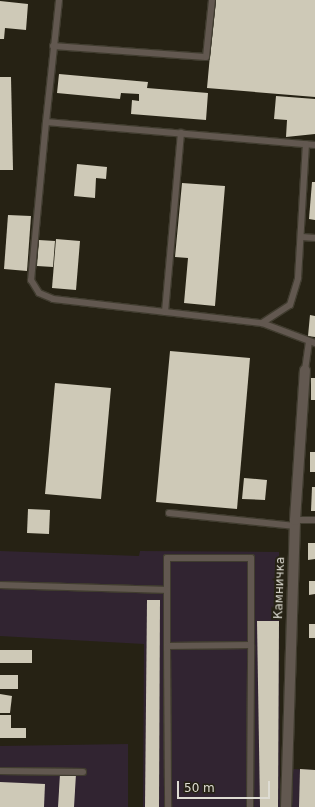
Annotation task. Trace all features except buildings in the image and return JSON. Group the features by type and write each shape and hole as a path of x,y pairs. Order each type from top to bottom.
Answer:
{"street":[{"name":"Камничка","path":"286,807 295,523 305,370"}],"lane":[{"path":"59,0 53,46 31,280 39,293 53,299 262,323 312,343 305,370"},
{"path":"53,46 206,57 212,0"},
{"path":"46,122 315,144"},
{"path":"165,312 181,133"},
{"path":"262,323 290,305 298,278 302,237 306,144"},
{"path":"302,237 315,238"},
{"path":"169,513 295,523 315,520"},
{"path":"168,807 167,558 251,558 250,807"},
{"path":"0,585 167,590"},
{"path":"167,646 251,645"},
{"path":"0,770 83,772"}],"shaded area":[{"path":"0,551 139,556 140,551 279,552 280,807 143,807 144,644 0,636"},
{"path":"128,744 128,807 0,807 0,746"},
{"path":"292,769 315,770 315,807 290,807"}]}
